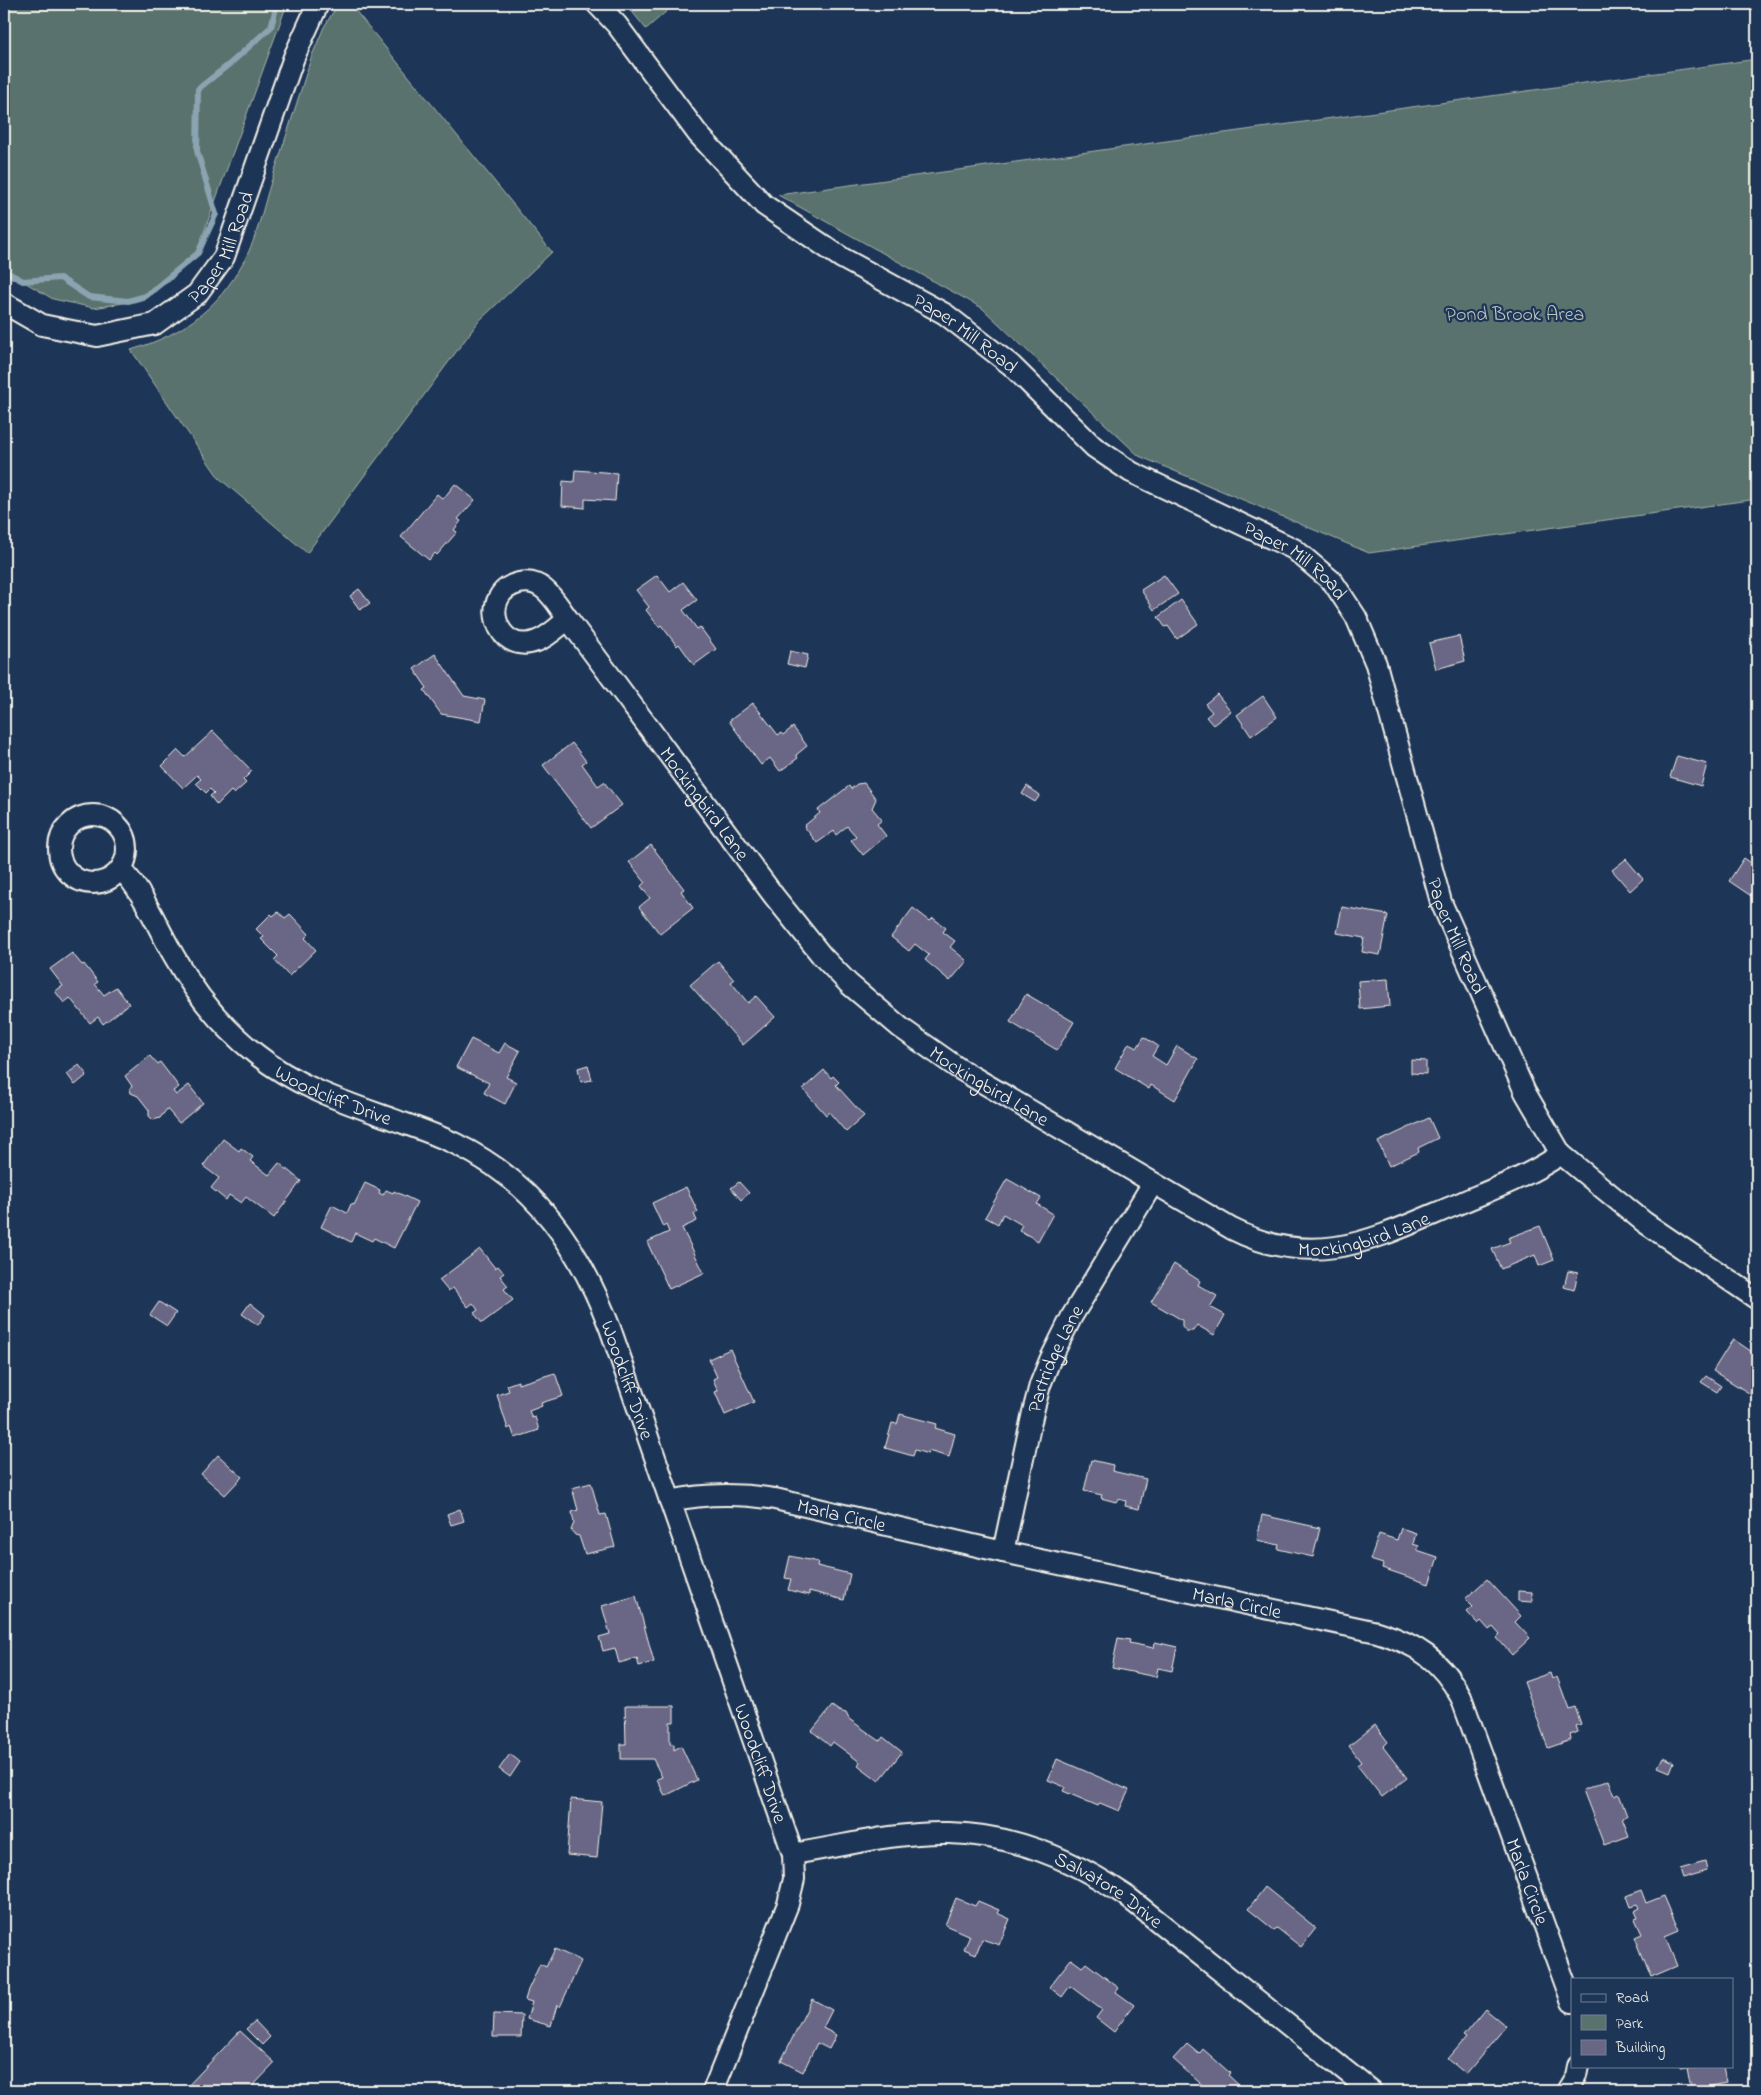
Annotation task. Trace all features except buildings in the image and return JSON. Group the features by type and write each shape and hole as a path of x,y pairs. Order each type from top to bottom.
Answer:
{"street":[{"name":"Paper Mill Road","path":"4,302 42,325 98,336 155,324 197,294 224,257 294,56 318,4"},
{"name":"Paper Mill Road","path":"597,4 617,24 698,134 764,205 842,258 945,314 1011,365 1094,447 1131,472 1294,549 1333,582 1356,617 1376,664 1441,902 1525,1092 1561,1154 1644,1222 1757,1299"},
{"name":"Mockingbird Lane","path":"568,619 774,896 822,956 849,984 901,1028 945,1060 1153,1184 1249,1237 1282,1248 1319,1249 1356,1243 1387,1233 1525,1175 1561,1154"},
{"name":"Woodcliff Drive","path":"121,870 140,893 187,980 221,1022 258,1055 298,1083 326,1096 434,1134 478,1156 519,1186 551,1219 578,1258 600,1303 792,1854 794,1879 788,1904 713,2091"},
{"name":"Partridge Lane","path":"1003,1552 1033,1412 1050,1360 1072,1316 1153,1184"},
{"name":"Marla Circle","path":"670,1501 714,1494 750,1495 1003,1552 1377,1632 1397,1638 1416,1647 1430,1657 1452,1681 1467,1712 1571,1999"},
{"name":"Salvatore Drive","path":"792,1854 912,1835 947,1833 976,1834 1008,1841 1040,1850 1071,1862 1099,1877 1125,1895 1371,2091"},
{"path":"1567,2091 1576,2076 1578,2068"}],"green space":[{"path":"4,4 287,4 197,251 170,281 135,301 94,308 53,299 4,270"},
{"path":"338,4 350,4 552,252 479,321 307,553 219,478 131,350 169,335 201,314 215,302 239,270 256,234 311,58 324,27"},
{"path":"626,4 675,4 646,29"},
{"name":"Pond Brook Area","path":"1757,59 1757,499 1369,553 1139,456 982,308 778,195"}],"waterway":[{"path":"4,271 23,281 60,278 89,297 128,301 146,296 198,253 216,214 197,151 198,89 271,27 277,4"}]}
